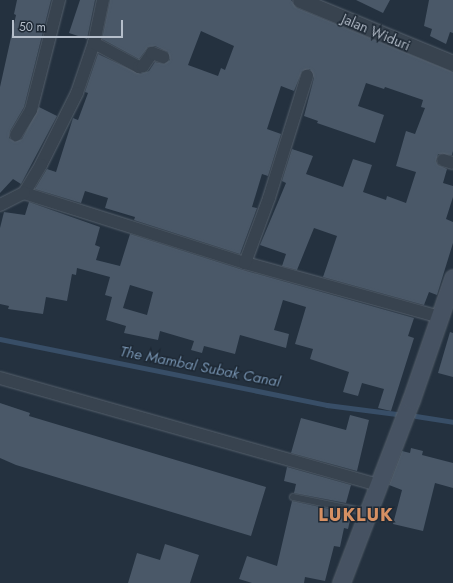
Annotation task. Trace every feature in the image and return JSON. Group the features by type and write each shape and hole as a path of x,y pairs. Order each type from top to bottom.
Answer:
{"main road":[{"path":"341,583 366,512 408,410 453,278"}],"street":[{"path":"16,135 31,110 59,0"},
{"path":"0,205 24,193 41,165 70,109 94,43 104,0"},
{"name":"Jalan Widuri","path":"300,0 453,63"},
{"path":"94,43 139,67 143,66 152,53 163,57"},
{"path":"245,263 272,191 307,76"},
{"path":"24,193 245,263 440,317"},
{"path":"0,378 377,485"}],"lane":[{"path":"293,497 366,512"}],"building":[{"path":"17,0 51,0 24,107 10,131 9,138 15,142 22,139 39,107 57,116 21,184 13,179 0,193 0,87 16,15 14,14"},
{"path":"80,0 95,0 87,39 69,33"},
{"path":"110,0 291,0 297,8 453,72 453,151 452,155 438,154 436,161 438,165 447,169 443,183 453,186 453,197 446,219 453,222 453,243 437,295 429,292 424,305 323,277 337,236 314,228 297,270 282,266 286,254 260,245 286,183 282,181 292,149 313,156 306,174 343,187 353,159 372,165 363,192 386,200 387,196 406,203 416,172 396,166 406,131 415,134 425,108 421,107 423,100 385,87 384,89 366,83 358,106 384,115 375,143 317,123 318,121 304,116 314,78 310,69 302,71 294,91 281,86 267,129 281,134 268,176 262,174 252,207 257,208 240,254 134,220 135,217 105,208 108,198 85,191 81,203 35,189 47,169 56,172 73,118 78,120 88,93 85,92 98,54 140,74 149,71 155,62 164,64 170,60 168,52 155,46 148,47 139,59 102,39","holes":["201,31 234,46 225,70 221,68 218,76 188,65"]},
{"path":"356,0 390,0 383,13"},
{"path":"429,0 453,0 453,33 450,32 446,44 430,36 432,29 424,26"},
{"path":"29,202 100,227 95,245 100,247 96,260 120,266 130,234 243,270 414,318 408,336 414,338 391,411 378,408 384,389 362,383 358,396 343,392 349,372 310,359 313,349 295,344 306,307 283,300 274,330 289,334 286,348 240,335 235,354 204,346 202,353 191,350 194,341 160,331 158,340 124,333 126,326 106,320 112,297 105,295 110,277 77,268 76,275 72,274 67,301 46,297 43,314 8,309 9,306 0,304 0,228 4,212 25,215","holes":["130,285 153,292 147,315 123,308"]},
{"path":"450,332 453,333 453,377 438,373"},
{"path":"0,403 30,413 29,416 266,487 251,536 16,465 0,458"},
{"path":"350,415 369,420 357,471 291,453 301,418 346,430"},
{"path":"411,448 423,451 422,455 453,463 453,488 435,483 423,531 393,524 402,490 389,485 402,451 410,453"},
{"path":"287,467 351,485 346,503 294,493 296,484 284,481"},
{"path":"292,501 343,512 343,514 351,516 348,529 344,528 340,547 334,546 325,581 305,577 304,583 252,583 239,579 247,556 277,566"},
{"path":"165,544 199,555 190,583 128,583 137,553 160,560"}],"waterway":[{"name":"The Mambal Subak Canal","path":"0,339 327,405 396,414"},
{"name":"The Mambal Subak Canal","path":"416,416 453,422"}],"district":[{"name":"LUKLUK","path":"356,515"}]}
